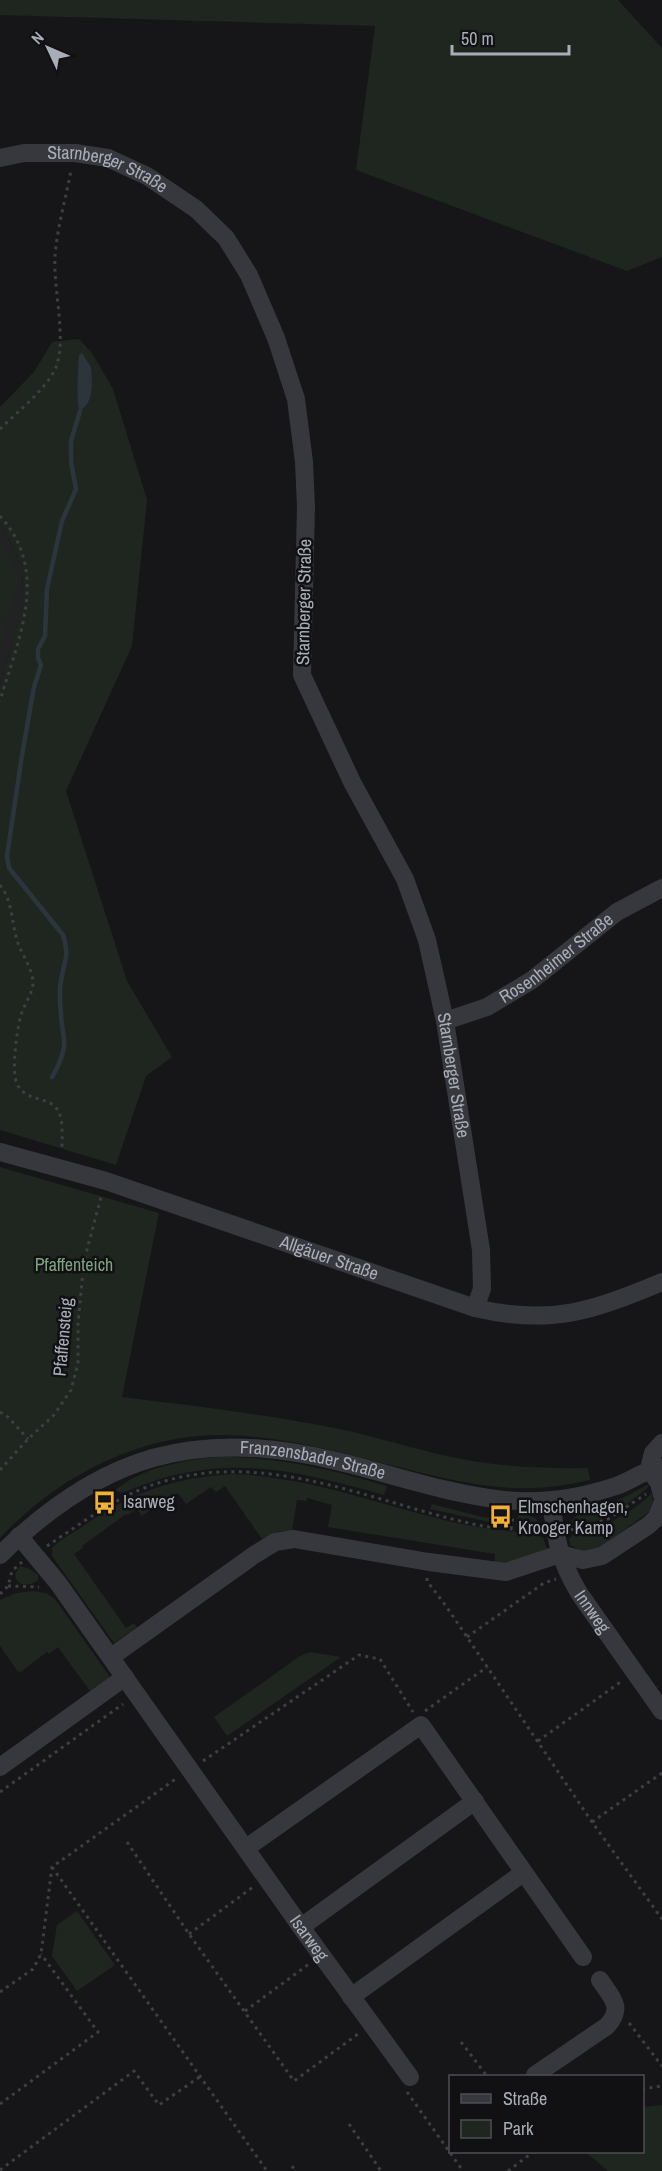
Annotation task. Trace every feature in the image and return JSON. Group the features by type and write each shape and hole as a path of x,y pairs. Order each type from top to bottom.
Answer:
{"street":[{"name":"Starnberger Straße","path":"0,158 24,153 75,153 108,158 147,176 196,209 226,238 249,275 276,338 296,399 304,462 306,507 302,675 352,782 405,879 428,940 445,1021 481,1250 482,1289 475,1308"},
{"name":"Rosenheimer Straße","path":"445,1021 487,1007 532,980 617,912 662,888"},
{"name":"Allgäuer Straße","path":"0,1152 106,1181 475,1308 504,1315 539,1317 583,1312 662,1282"},
{"path":"658,1479 653,1453 662,1443"},
{"name":"Franzensbader Straße","path":"2,1564 19,1536 62,1501 117,1470 161,1455 217,1447 280,1450 334,1460 426,1486 503,1500 551,1501 584,1495 618,1485 658,1479"},
{"name":"Innweg","path":"551,1501 560,1554 568,1575 662,1711"},
{"path":"111,1657 274,1542 294,1539 429,1562 506,1572 560,1554 583,1560 602,1557 649,1525 657,1516 662,1504"},
{"name":"Isarweg","path":"19,1536 58,1583 372,2024 406,2082"},
{"path":"0,1767 125,1677"},
{"path":"246,1848 421,1725 583,1958"},
{"path":"301,1927 475,1801"},
{"path":"351,1997 524,1873"},
{"path":"535,2075 607,2026 616,2013 614,2000 600,1980"}],"path":[{"path":"0,429 47,382 55,368 60,338 55,254 75,153"},
{"path":"0,516 7,523 22,551 28,580 26,612 0,701"},
{"path":"0,885 10,902 15,934 33,978 33,986 21,1014 18,1028 15,1075 21,1089 53,1104 62,1118 63,1146 56,1168"},
{"name":"Pfaffensteig","path":"1,1467 54,1415 65,1401 75,1377 78,1363 78,1324 84,1261 106,1181"},
{"path":"0,1412 8,1417 28,1439"},
{"path":"0,1594 8,1586 12,1571 19,1564 116,1501 174,1479 220,1472 292,1476 474,1524 555,1532 574,1530 608,1519 630,1506 658,1479"},
{"path":"429,1562 427,1581 592,1822 662,1919"},
{"path":"2,1564 10,1577"},
{"path":"467,1637 544,1583 568,1575"},
{"path":"8,1586 33,1588 58,1583"},
{"path":"0,1992 33,1969 41,1953 52,1867 190,1769 359,1655 380,1659 416,1717 487,1667"},
{"path":"538,1741 634,1672"},
{"path":"0,1792 136,1694"},
{"path":"592,1822 662,1773"},
{"path":"127,1842 189,1934 294,2081 372,2024"},
{"path":"52,1867 267,2171"},
{"path":"189,1934 266,1877"},
{"path":"0,2104 98,2032 41,1953"},
{"path":"245,2011 321,1955"},
{"path":"616,2013 629,2022 662,2066"},
{"path":"461,2042 486,2075"},
{"path":"0,2170 134,2071 159,2105 201,2076"},
{"path":"406,2082 449,2148"},
{"path":"644,2089 662,2086"},
{"path":"349,2124 381,2171"},
{"path":"452,2153 464,2171"},
{"path":"508,2171 530,2153"},
{"path":"292,2166 295,2171"}],"shaded area":[{"path":"82,353 91,367 92,385 88,402 80,411 78,376 79,355"},
{"path":"0,522 23,567 22,608 0,685"}],"green space":[{"path":"0,0 618,0 662,48 662,257 627,271 356,170 375,26 0,15"},
{"path":"79,339 92,353 113,389 147,500 132,646 66,791 127,981 172,1057 146,1076 116,1165 0,1130 0,685 22,608 23,567 0,522 0,407 34,372 52,342"},
{"path":"0,542 19,574 0,647"},
{"name":"Pfaffenteich","path":"0,1167 159,1213 122,1397 309,1423 456,1458 494,1464 588,1468 590,1480 537,1488 489,1486 284,1441 220,1435 189,1437 128,1452 100,1464 72,1479 46,1497 0,1538"},
{"path":"216,1457 282,1461 387,1486 384,1495 333,1481 283,1471 232,1468 172,1476 122,1493 115,1490 138,1476 163,1466"},
{"path":"232,1474 294,1481 442,1519 539,1536 543,1538 548,1551 511,1564 495,1565 495,1554 328,1527 332,1505 307,1498 306,1501 297,1500 292,1531 276,1532 262,1539 225,1486 216,1492 211,1487 186,1504 178,1493 142,1516 137,1509 126,1514 74,1554 126,1628 134,1623 137,1627 114,1643 52,1556 52,1548 64,1538 121,1503 155,1488 191,1479"},
{"path":"649,1486 623,1507 588,1524 569,1526 572,1520 583,1512 611,1503"},
{"path":"652,1493 653,1502 649,1512 598,1549 581,1551 570,1545 569,1539 572,1535 614,1520"},
{"path":"432,1504 482,1517 504,1519 504,1517 509,1517 507,1523 503,1525 430,1509"},
{"path":"524,1514 535,1518 545,1528 516,1526 518,1515"},
{"path":"20,1566 38,1575 38,1580 27,1585 20,1583 15,1574"},
{"path":"33,1591 46,1593 55,1599 110,1677 90,1691 58,1647 49,1654 47,1652 19,1673 0,1646 0,1600 16,1593"},
{"path":"310,1652 341,1657 227,1736 214,1717 300,1656"},
{"path":"77,1911 115,1965 77,1991 52,1956 57,1925"},
{"path":"662,2105 662,2171 608,2171 588,2153 644,2153 644,2107"}],"waterway":[{"path":"52,1077 60,1062 64,1047 60,993 66,954 65,943 63,935 9,868 7,856 34,687 41,665 38,649 45,636 47,589 62,521 76,489 71,462 71,441 80,411"}],"place":[{"name":"Isarweg","path":"105,1502"},
{"name":"Elmschenhagen, Krooger Kamp","path":"500,1517"}]}
